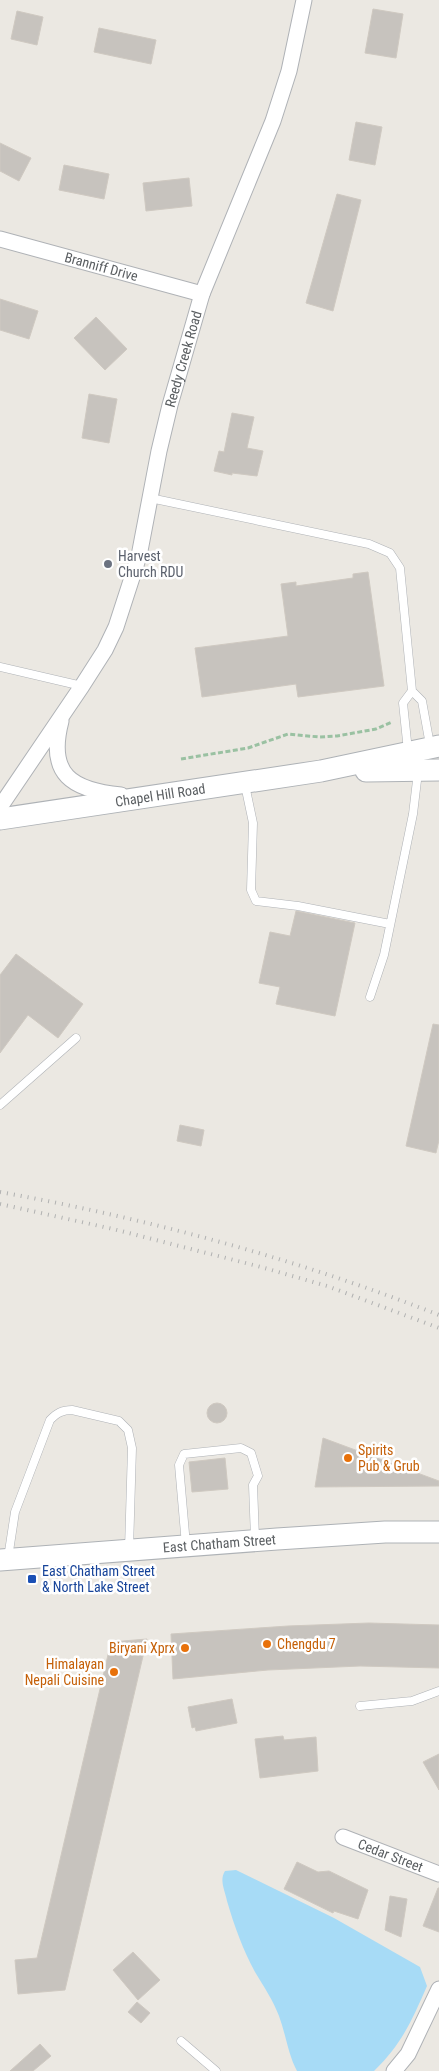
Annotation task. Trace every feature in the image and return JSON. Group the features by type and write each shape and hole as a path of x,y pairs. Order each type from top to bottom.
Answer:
{"main road":[{"name":"Chapel Hill Road","path":"0,819 321,772 413,761 435,747"},
{"name":"Chapel Hill Road","path":"413,761 439,770"},
{"name":"East Chatham Street","path":"4,1560 255,1540 385,1532 439,1532"}],"street":[{"name":"Reedy Creek Road","path":"0,808 105,650 116,626 139,556 170,405 202,294 273,120 289,71 304,0"},
{"name":"Branniff Drive","path":"0,239 202,294"},
{"name":"Reedy Creek Road","path":"63,714 57,739 58,758 72,783 103,793 148,797"},
{"name":"Cedar Street","path":"343,1837 439,1874"},
{"path":"394,2071 408,2054 439,1990"}],"lane":[{"path":"150,498 369,544 390,553 400,568 412,691 422,701 435,747"},
{"path":"0,667 82,686"},
{"path":"370,997 384,955 413,814 413,761 403,703 412,691"},
{"path":"245,783 253,823 251,890 256,901 298,906 390,924"},
{"path":"0,1105 76,1038"},
{"path":"4,1560 15,1512 50,1420 57,1412 64,1410 72,1410 119,1421 128,1430 132,1448 129,1550"},
{"path":"186,1546 180,1465 184,1454 242,1448 251,1453 258,1476 253,1485 255,1540"},
{"path":"360,1706 412,1701 439,1691"},
{"path":"181,2041 216,2071"}],"path":[{"path":"181,759 248,748 288,734 320,737 337,736 376,729 392,722"}],"water":[{"path":"236,1870 334,1918 420,1967 427,1986 422,1998 399,2041 374,2071 297,2071 291,2058 277,2010 247,1955 230,1910 222,1878 225,1871"}],"building":[{"path":"373,9 403,14 396,58 365,53"},
{"path":"17,11 43,17 37,45 11,39"},
{"path":"99,28 156,40 151,64 94,52"},
{"path":"356,122 382,127 375,165 349,160"},
{"path":"0,143 31,158 19,181 0,171"},
{"path":"64,165 109,174 104,199 59,190"},
{"path":"189,178 192,206 146,211 143,183"},
{"path":"337,194 361,200 333,311 306,303"},
{"path":"0,299 38,311 29,339 0,330"},
{"path":"96,317 127,349 105,370 74,338"},
{"path":"89,394 117,399 109,443 82,438"},
{"path":"232,413 254,417 247,448 263,451 257,476 232,473 232,475 214,471 219,451 224,452"},
{"path":"368,572 384,686 298,697 296,684 202,697 195,648 288,636 281,584 296,582 296,586 353,578 353,574"},
{"path":"296,911 355,923 335,1016 276,1004 280,987 259,983 270,932 290,936"},
{"path":"16,954 83,1004 58,1038 28,1015 0,1053 0,975"},
{"path":"433,1024 439,1025 439,1140 436,1153 406,1146"},
{"path":"180,1125 204,1130 201,1146 177,1141"},
{"path":"217,1403 224,1406 227,1413 224,1420 217,1423 210,1420 207,1413 210,1406"},
{"name":"Spirits Pub & Grub","path":"323,1438 439,1481 439,1486 315,1487"},
{"path":"225,1458 228,1489 192,1492 189,1462"},
{"path":"369,1623 439,1625 439,1668 360,1666 268,1670 173,1679 171,1634"},
{"path":"147,1639 65,1990 18,1994 15,1960 37,1958 111,1642"},
{"path":"232,1699 237,1723 196,1731 195,1727 192,1728 188,1707"},
{"path":"283,1736 284,1740 316,1737 318,1771 260,1778 255,1739"},
{"path":"439,1754 439,1790 423,1762"},
{"path":"297,1862 318,1872 329,1871 368,1890 358,1919 334,1911 333,1913 284,1889"},
{"path":"439,1888 439,1932 423,1926"},
{"path":"390,1896 407,1899 401,1937 385,1930"},
{"path":"133,1952 160,1980 138,2000 113,1970"},
{"path":"137,2002 150,2013 141,2023 128,2012"},
{"path":"40,2044 51,2056 33,2071 10,2071"}],"railway":[{"path":"0,1192 112,1215 222,1243 332,1276 439,1315"},
{"path":"0,1204 113,1229 261,1267 327,1286 439,1328"}],"place":[{"name":"Harvest Church RDU","path":"108,564"},
{"name":"Spirits Pub & Grub","path":"348,1458"},
{"name":"East Chatham Street & North Lake Street","path":"32,1579"},
{"name":"Chengdu 7","path":"267,1644"},
{"name":"Biryani Xprx","path":"185,1648"},
{"name":"Himalayan Nepali Cuisine","path":"114,1672"}]}
